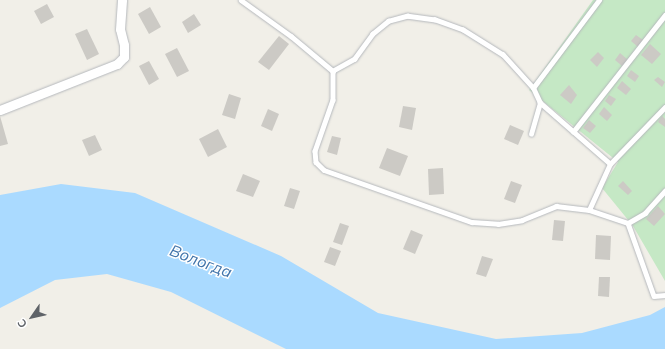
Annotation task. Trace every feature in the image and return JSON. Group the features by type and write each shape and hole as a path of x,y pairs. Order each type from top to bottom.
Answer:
{"street":[{"path":"0,110 117,64 124,57 124,45 120,29 122,0"}],"lane":[{"path":"241,0 291,36 333,71"},
{"path":"533,88 599,0"},
{"path":"573,132 665,15"},
{"path":"333,71 355,59 373,34 389,22 408,16 435,20 462,30 502,55 533,88 540,103 610,164"},
{"path":"333,71 333,100 315,151 316,162 324,170 472,222 498,224 522,220 556,206 589,210 628,223 645,213 665,191"},
{"path":"531,134 540,103"},
{"path":"589,210 610,164 665,107"},
{"path":"628,223 654,296 665,295"}],"green space":[{"path":"593,0 665,0 665,281 633,226 602,188 618,162 529,90"}],"water":[{"name":"Вологда","path":"61,184 135,193 281,256 378,313 496,339 582,333 650,315 665,307 665,349 286,349 171,292 107,274 55,280 0,308 0,195"}],"building":[{"path":"47,4 54,17 41,24 34,11"},
{"path":"150,7 161,27 149,34 138,14"},
{"path":"194,14 201,25 188,33 182,22"},
{"path":"87,29 99,54 87,60 75,34"},
{"path":"636,35 643,40 638,47 631,41"},
{"path":"279,36 289,44 269,70 258,62"},
{"path":"650,44 661,54 652,64 641,55"},
{"path":"177,48 189,71 177,77 165,54"},
{"path":"598,52 604,58 597,67 590,60"},
{"path":"620,53 628,60 622,66 615,60"},
{"path":"149,61 159,79 149,85 139,66"},
{"path":"631,70 639,76 635,82 627,76"},
{"path":"658,77 665,82 662,87 654,80"},
{"path":"622,81 631,89 626,95 617,88"},
{"path":"569,85 577,95 571,104 560,95"},
{"path":"229,94 241,98 235,119 222,115"},
{"path":"609,95 616,99 611,106 605,101"},
{"path":"403,106 416,108 412,130 399,127"},
{"path":"604,107 612,115 607,121 599,114"},
{"path":"268,109 279,114 272,131 261,126"},
{"path":"0,116 8,144 0,146"},
{"path":"662,116 665,119 665,127 658,122"},
{"path":"589,120 596,126 590,133 583,128"},
{"path":"510,125 524,131 518,145 504,139"},
{"path":"218,129 227,147 208,157 199,139"},
{"path":"95,135 102,150 89,156 82,140"},
{"path":"332,136 341,138 337,155 327,152"},
{"path":"387,148 408,156 400,176 379,168"},
{"path":"443,168 444,194 429,195 428,169"},
{"path":"243,174 260,181 253,197 236,191"},
{"path":"511,181 522,185 515,203 504,199"},
{"path":"623,181 632,191 628,195 618,186"},
{"path":"290,188 300,191 294,209 284,206"},
{"path":"658,206 665,214 654,226 646,219"},
{"path":"554,220 565,221 563,241 552,240"},
{"path":"340,223 349,226 342,245 333,242"},
{"path":"411,230 423,235 415,254 403,249"},
{"path":"596,235 611,236 610,260 595,259"},
{"path":"330,247 341,251 335,266 324,262"},
{"path":"482,256 493,259 486,277 476,274"},
{"path":"599,277 610,277 609,297 598,296"}]}
